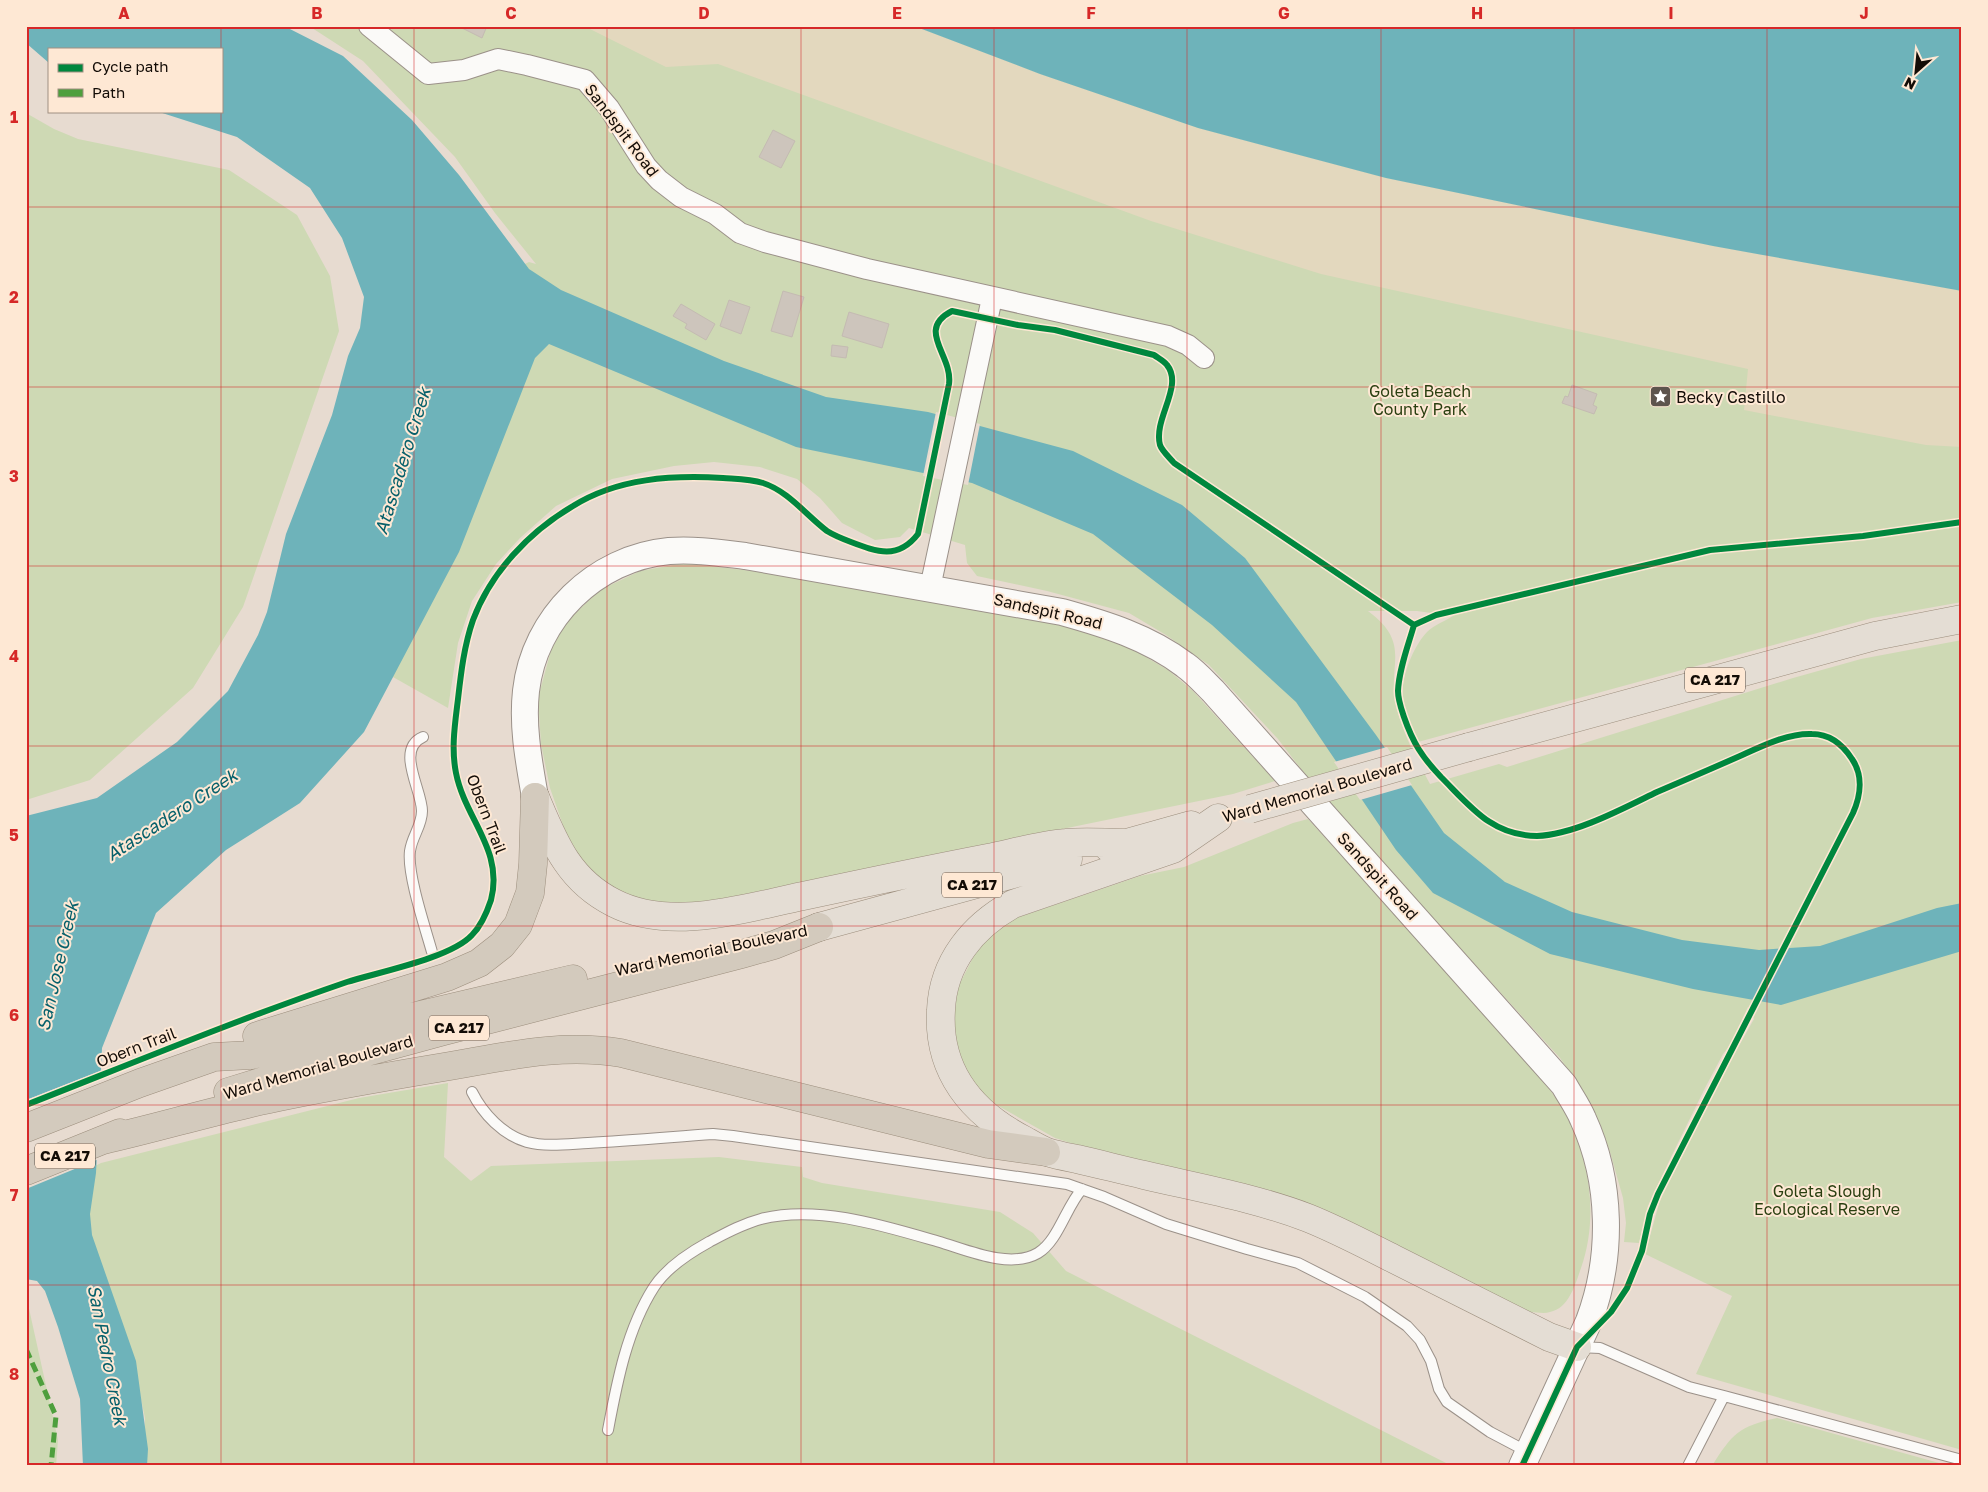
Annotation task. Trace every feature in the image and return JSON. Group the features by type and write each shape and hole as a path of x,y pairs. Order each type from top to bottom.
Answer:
{"highway":[{"path":"214,1057 246,1040 448,977 465,970 491,955 511,936 518,926 528,903 533,864 534,798"},
{"name":"Ward Memorial Boulevard","path":"26,1128 214,1057 251,1055 730,943 819,927"},
{"name":"Ward Memorial Boulevard","path":"26,1171 176,1109 293,1072 742,954 774,945 819,927"},
{"path":"103,1140 247,1104 325,1088 514,1055 573,1048 620,1053 988,1144 1046,1152"}],"main road":[{"name":"Ward Memorial Boulevard","path":"819,927 1875,636 1962,619"},
{"path":"534,798 552,838 566,863 588,887 599,895 628,909 670,918 744,908 1065,843 1126,843"},
{"path":"1218,818 1173,849 1028,898 1000,912 978,928 952,964 943,990 940,1027 946,1057 958,1083 977,1107 992,1121 1046,1152 1294,1213 1344,1234 1549,1337 1577,1347"}],"street":[{"name":"Sandspit Road","path":"369,26 428,74 464,70 498,59 585,80 608,108 646,166 659,180 681,197 715,214 740,233 765,242 992,298 1168,336 1188,345 1204,358"},
{"path":"930,588 974,391 992,298"},
{"name":"Sandspit Road","path":"534,798 525,731 527,683 533,658 547,628 562,607 587,583 607,570 629,560 652,554 668,551 710,551 1062,612 1108,625 1141,639 1185,665 1213,691 1564,1085 1583,1119 1598,1161 1605,1195 1607,1226 1604,1262 1593,1310 1526,1459"}],"lane":[{"path":"423,737 414,743 409,757 422,811 421,823 412,841 409,861 432,952"},
{"path":"472,1092 480,1107 493,1120 510,1134 528,1142 555,1145 713,1134 1052,1182 1082,1189 1166,1224 1298,1263 1365,1297 1408,1326 1420,1340 1431,1361 1439,1389 1447,1402 1526,1459"},
{"path":"608,1430 624,1359 644,1304 668,1270 684,1257 723,1234 742,1225 782,1215 819,1215 884,1227 988,1256 1008,1260 1026,1258 1037,1254 1047,1246 1073,1199 1082,1189"},
{"path":"1577,1347 1600,1348 1689,1388 1962,1460"},
{"path":"1688,1466 1724,1396"}],"green space":[{"path":"309,26 914,26 1040,74 1198,128 1386,178 1713,246 1962,291 1962,602 1872,618 1418,742 1404,703 1403,690 1406,672 1417,645 1427,632 1453,616 1417,611 1368,611 1382,623 1390,635 1394,646 1394,694 1397,709 1407,738 1430,784 1499,764 1507,767 1793,678 1861,659 1962,640 1962,1450 1696,1374 1732,1296 1645,1254 1660,1200 1726,1069 1754,1019 1748,1007 1730,1045 1723,1054 1705,1088 1648,1206 1639,1243 1624,1242 1626,1223 1623,1198 1610,1152 1600,1124 1585,1095 1560,1058 1333,811 1278,739 1209,665 1166,635 1129,613 1047,591 977,576 967,563 965,545 909,528 900,537 875,540 842,523 820,498 797,479 760,467 714,462 674,466 612,479 556,506 520,538 496,564 472,601 458,643 448,708 345,650 472,290 529,262 536,264 495,213 455,157 363,61"},
{"path":"26,113 54,129 78,139 229,170 297,215 330,276 339,331 243,607 193,688 90,780 26,800"},
{"path":"684,563 761,572 1063,625 1115,639 1168,670 1193,691 1275,781 1233,794 722,899 678,906 640,901 605,883 581,859 565,831 550,788 541,744 538,698 551,650 567,621 600,590 640,571"},
{"path":"1308,819 1506,1038 1551,1091 1564,1111 1573,1129 1586,1168 1589,1188 1590,1229 1587,1249 1576,1281 1567,1301 1557,1310 1545,1313 1531,1312 1055,1138 995,1104 977,1088 965,1068 956,1044 954,1016 958,987 978,948 992,933 1013,919 1140,876 1184,867 1293,823"},
{"path":"448,1083 444,1157 471,1181 491,1166 719,1157 802,1167 803,1177 822,1183 1000,1212 1033,1233 1066,1271 1452,1466 145,1466 145,1418 132,1357 85,1232 91,1168 101,1163 359,1098"},
{"path":"26,1295 58,1440 56,1466 26,1466"},
{"path":"1777,1418 1950,1466 1712,1466 1725,1446 1738,1433 1754,1424"}],"sand":[{"path":"584,26 914,26 1040,74 1198,128 1386,178 1713,246 1962,291 1962,447 1926,445 1744,410 1748,369 1321,274 1151,221 718,64 666,67"}],"water":[{"path":"26,26 284,26 343,56 412,120 459,175 529,269 561,290 724,361 826,397 928,412 1073,451 1182,505 1245,558 1376,735 1444,833 1505,882 1572,912 1682,940 1759,950 1820,946 1937,908 1962,903 1962,951 1781,1005 1693,989 1550,954 1433,893 1396,850 1296,702 1212,625 1093,534 972,483 796,447 549,344 535,358 459,552 364,732 300,803 226,850 156,913 102,1048 96,1173 90,1214 92,1235 136,1361 148,1449 147,1466 83,1466 80,1399 45,1291 37,1281 26,1279 26,816 97,798 177,742 228,691 258,635 267,612 286,534 332,415 348,356 360,328 364,297 342,238 310,188 237,137 159,112 222,112 222,48 48,48 48,62 26,43"},
{"path":"914,26 1962,26 1962,291 1713,246 1386,178 1198,128 1040,74"}],"pier":[{"path":"936,412 980,424 968,485 923,476"},
{"path":"1387,747 1412,785 1360,800 1334,762"},
{"path":"103,1070 99,1159 26,1189 26,1100"}],"building":[{"path":"458,26 487,26 482,38"},
{"path":"773,130 795,141 781,168 759,157"},
{"path":"783,291 804,297 792,337 771,331"},
{"path":"729,300 750,307 741,334 720,326"},
{"path":"681,304 715,324 706,340 685,328 687,324 673,316"},
{"path":"849,312 889,324 882,348 842,336"},
{"path":"832,345 848,347 846,358 831,356"},
{"path":"1572,385 1597,394 1593,405 1597,407 1594,414 1562,403 1565,396 1568,397"}],"marked path":[{"path":"26,1349 56,1416 51,1466"}],"cycle path":[{"name":"Obern Trail","path":"26,1105 307,996 448,951 472,935 483,919 491,900 494,882 488,850 467,805 456,773 454,736 462,669 470,630 481,602 501,570 513,555 541,528 573,506 608,489 646,480 665,478 704,477 763,483 789,497 827,531 836,536 878,551 887,552 903,548 918,534 949,384 949,373 938,344 936,326 941,318 952,311 1018,325 1055,330 1154,355 1167,365 1171,373 1172,383 1159,435 1160,445 1174,463 1414,625 1436,615 1710,550 1863,536 1962,522"},
{"path":"1414,625 1402,666 1398,691 1401,707 1411,735 1428,763 1441,777 1472,808 1494,825 1507,831 1521,835 1537,836 1583,826 1757,748 1803,734 1825,736 1835,741 1844,749 1856,765 1860,785 1853,813 1658,1194 1650,1214 1642,1251 1627,1288 1611,1312 1577,1347 1522,1466"}],"place":[{"name":"Becky Castillo","path":"1660,397"}],"park label":[{"name":"Goleta Beach County Park","path":"1420,400"},
{"name":"Goleta Slough Ecological Reserve","path":"1827,1200"}],"water label":[{"name":"Atascadero Creek","path":"403,461"},
{"name":"Atascadero Creek","path":"172,815"},
{"name":"San Jose Creek","path":"58,966"},
{"name":"San Pedro Creek","path":"107,1355"}]}
